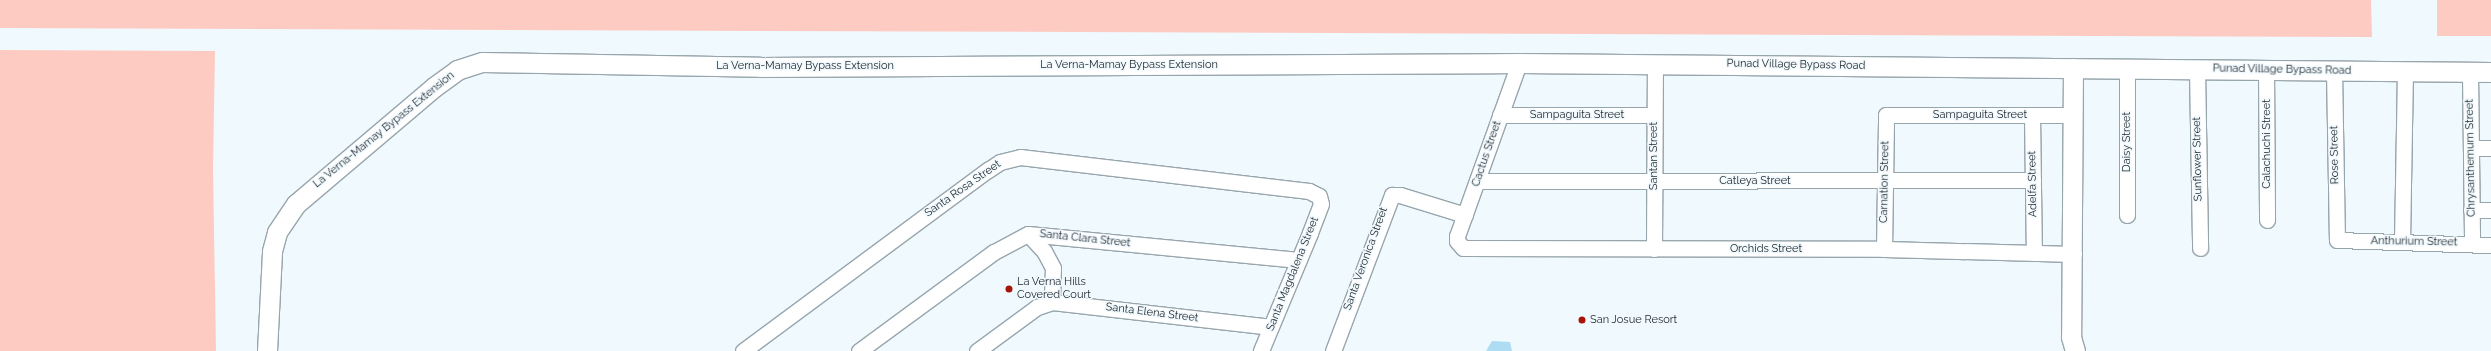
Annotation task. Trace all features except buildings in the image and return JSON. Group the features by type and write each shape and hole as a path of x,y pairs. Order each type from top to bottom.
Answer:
{"main road":[{"name":"La Verna-Mamay Bypass Extension","path":"267,351 272,251 278,232 286,218 296,204 315,186 434,87 457,70 469,65 496,61 760,67 1518,63"},
{"name":"Punad Village Bypass Road","path":"1518,63 2491,72"},
{"path":"2071,346 2074,254 2073,68"}],"street":[{"name":"Cactus Street","path":"1459,245 1457,236 1518,63"},
{"name":"Santan Street","path":"1654,249 1655,64"},
{"name":"Daisy Street","path":"2127,68 2127,215"},
{"name":"Sunflower Street","path":"2197,69 2200,248"},
{"name":"Calachuchi Street","path":"2266,69 2267,220"},
{"name":"Rose Street","path":"2334,70 2337,240"},
{"path":"2402,242 2404,72"},
{"name":"Chrysanthemum Street","path":"2470,72 2472,244"},
{"name":"Sampaguita Street","path":"1500,115 1654,115"},
{"name":"Sampaguita Street","path":"1886,115 2074,115"},
{"name":"Carnation Street","path":"1884,249 1886,115"},
{"name":"Adelfa Street","path":"2032,115 2034,252"},
{"path":"2471,148 2491,148"},
{"name":"Santa Rosa Street","path":"743,351 988,170 1011,157 1036,158 1309,191 1320,196"},
{"name":"Catleya Street","path":"1477,181 2033,180"},
{"name":"Santa Veronica Street","path":"1333,351 1392,196 1400,195 1465,215"},
{"name":"Santa Magdalena Street","path":"1261,351 1321,204 1320,196"},
{"path":"2471,210 2491,210"},
{"path":"1028,234 1044,251 1054,268 1052,302"},
{"name":"Santa Clara Street","path":"859,351 994,252 1028,234 1299,260"},
{"name":"Anthurium Street","path":"2337,240 2491,245"},
{"name":"Orchids Street","path":"1459,245 1468,249 1884,249 2074,254"},
{"name":"Santa Elena Street","path":"977,351 1037,307 1052,302 1270,327"}],"shaded area":[{"path":"0,0 2371,0 2372,37 0,28"},
{"path":"2437,0 2491,0 2491,36 2437,36"},
{"path":"0,50 215,51 213,169 216,351 0,351"}],"water":[{"path":"1492,341 1510,342 1512,351 1486,351"}],"place":[{"name":"La Verna Hills Covered Court","path":"1009,289"},
{"name":"San Josue Resort","path":"1582,320"}]}
